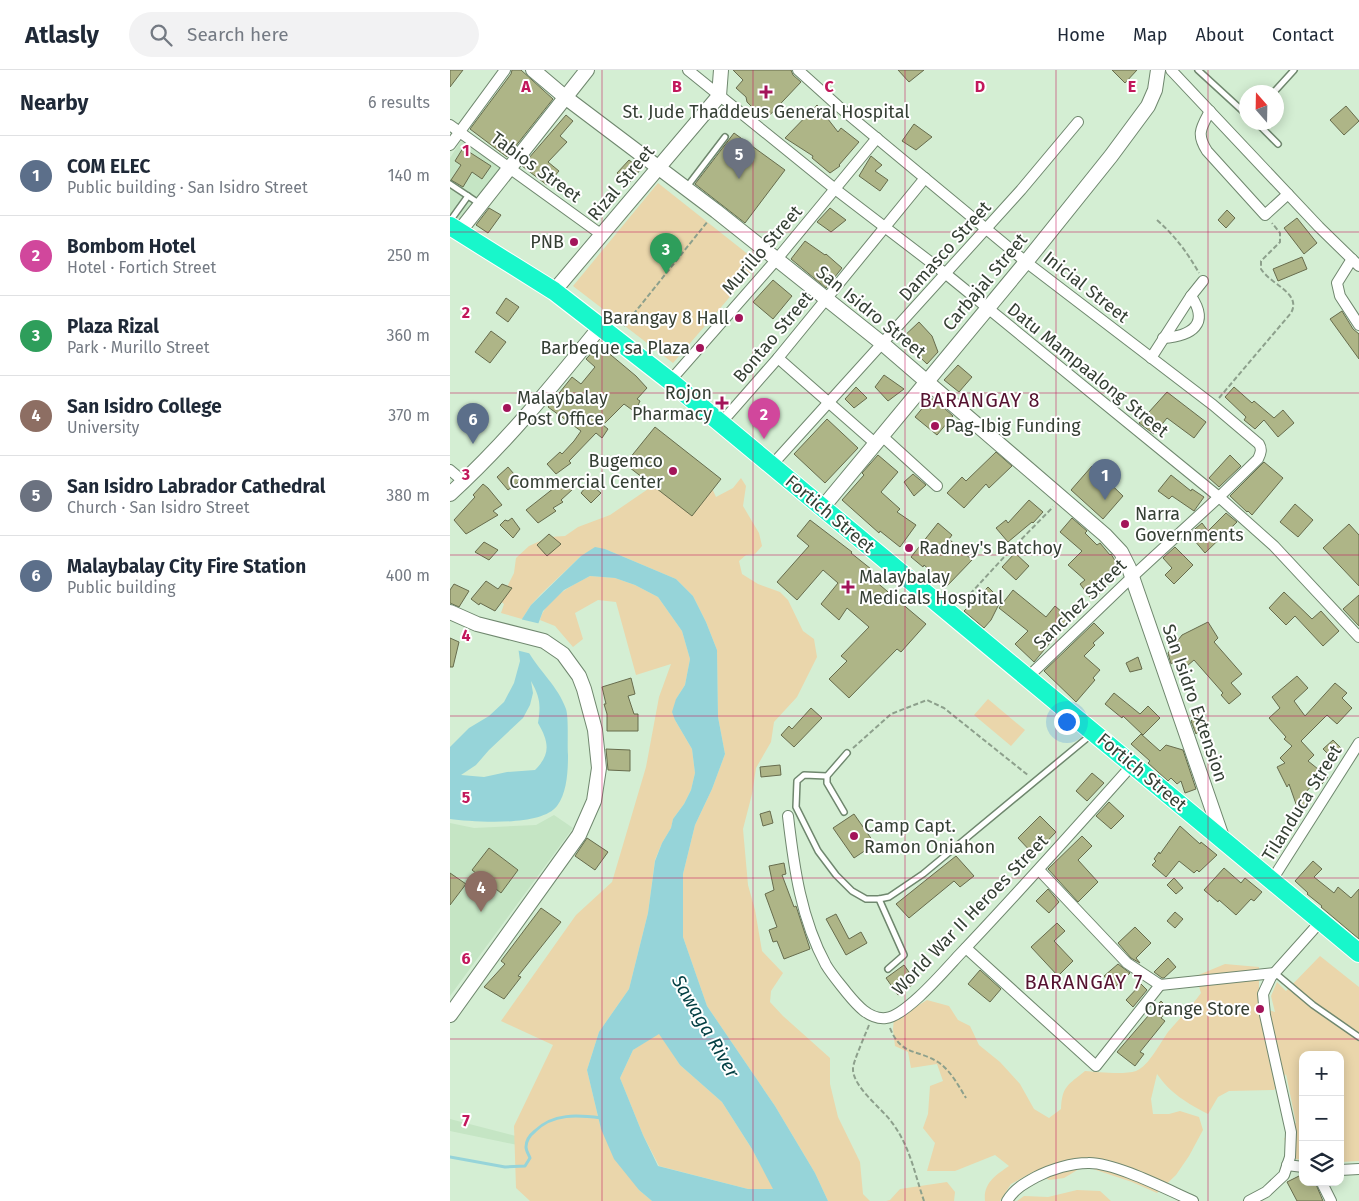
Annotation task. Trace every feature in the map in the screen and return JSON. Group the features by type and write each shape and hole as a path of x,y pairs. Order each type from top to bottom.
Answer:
{"highway":[{"name":"Fortich Street","path":"453,226 554,291 670,381 1359,953"}],"street":[{"path":"450,145 505,70"},
{"name":"San Isidro Street","path":"532,70 716,211 883,344 1117,547 1125,559 1132,577"},
{"path":"453,226 480,204 587,70"},
{"name":"Datu Mampaalong Street","path":"688,70 835,189 946,274 1219,497 1281,553 1359,637"},
{"path":"719,96 721,70"},
{"name":"Inicial Street","path":"798,70 1026,262 1213,405 1259,444 1262,451"},
{"name":"Carbajal Street","path":"823,507 1089,184 1143,113 1155,90 1158,70"},
{"path":"1171,70 1356,263 1337,283 1340,296 1359,325"},
{"name":"Rizal Street","path":"554,291 719,96"},
{"path":"1210,111 1200,134 1202,143 1207,151 1265,215 1288,194"},
{"name":"Damasco Street","path":"772,465 1022,190 1078,122"},
{"name":"Tabios Street","path":"450,125 602,235"},
{"name":"Murillo Street","path":"670,381 777,259 878,138"},
{"name":"Bontao Street","path":"721,423 778,358 925,178"},
{"path":"1151,358 1191,296 1203,281"},
{"path":"1163,338 1183,336 1196,326 1200,314 1191,296"},
{"path":"450,494 533,409 600,326"},
{"path":"778,358 829,404 879,440 937,486"},
{"name":"Sanchez Street","path":"1028,677 1219,497 1258,459 1262,451"},
{"path":"450,470 464,481"},
{"name":"San Isidro Extension","path":"1132,577 1223,840"},
{"path":"450,612 477,624 544,641 563,654 579,676 584,689 598,748 598,768 594,801 578,835 450,1015"},
{"name":"Tilanduca Street","path":"1272,880 1359,743"},
{"name":"World War II Heroes Street","path":"788,816 793,861 802,903 811,934 827,967 854,1003 866,1012 880,1018 888,1018 917,999 966,948 1039,870 1132,764"},
{"path":"1039,870 1127,963 1160,985 1274,973"},
{"path":"1254,1200 1266,1192 1284,1175 1290,1156 1291,1132 1265,1015 1263,994 1274,973 1321,921"},
{"path":"966,948 1096,1066 1160,985"},
{"path":"1007,1201 1024,1183 1042,1174 1067,1166 1090,1162 1114,1167 1193,1201"},
{"path":"1287,1165 1299,1166"},
{"path":"1344,1170 1359,1168"},
{"path":"1324,1186 1331,1201"}],"lane":[{"path":"1198,70 1239,108"},
{"path":"1280,85 1294,70"},
{"path":"1264,130 1278,144"},
{"path":"686,188 725,137"},
{"path":"450,184 480,204"},
{"path":"453,226 468,196"},
{"path":"827,776 804,774 797,781 796,807 818,851 836,875 852,891 866,899 879,900 889,897 922,874 1094,732"},
{"path":"844,812 827,783 827,776 847,753"},
{"path":"879,900 904,955 888,969"},
{"path":"1274,973 1313,1005 1359,1037"}],"path":[{"path":"614,338 716,211"},
{"path":"1213,405 1291,313 1294,307 1293,298 1274,284 1261,269 1261,261 1280,242 1277,228 1265,215"},
{"path":"1157,220 1182,244 1203,281"},
{"path":"952,614 1062,498"},
{"path":"847,753 891,714 927,700 944,708 1035,781"},
{"path":"873,1015 853,1068 858,1084 890,1119 902,1136 911,1157 924,1201"},
{"path":"888,1018 890,1030 901,1045 905,1049 930,1058 947,1069 966,1098"}],"shaded area":[{"path":"461,141 500,168 460,221 450,215 450,158"},
{"path":"658,183 759,263 673,363 573,286"},
{"path":"741,478 746,486 743,506 759,533 762,546 755,554 746,555 739,561 742,574 758,584 780,592 788,600 803,631 814,639 817,657 797,697 774,722 771,742 756,768 752,794 743,829 748,885 755,910 762,951 783,973 771,991 770,1002 830,1058 830,1084 838,1117 860,1162 863,1194 870,1201 828,1201 815,1173 775,1106 707,1006 683,937 683,874 695,825 712,789 725,754 718,717 717,650 693,596 676,579 605,549 581,556 541,594 522,619 501,613 504,604 498,599 514,573 516,558 529,546 549,537 565,536 578,527 610,515 651,487 663,482 711,486 716,497 733,488"},
{"path":"590,576 615,578 635,585 658,597 682,631 690,659 685,685 676,699 675,720 692,749 695,773 691,790 673,819 671,828 655,860 648,913 629,989 599,1032 587,1070 601,1129 639,1190 652,1201 530,1201 516,1188 514,1126 553,1045 501,1021 576,915 612,882 646,767 659,697 671,664 636,675 616,602 598,600 575,613 583,639 573,647 555,626 540,620 543,612 553,599"},
{"path":"988,699 1025,730 1011,746 974,715"},
{"path":"554,815 573,828 450,996 450,823 474,828 536,825"},
{"path":"1320,956 1359,987 1359,1161 1344,1162 1344,1051 1299,1051 1299,1160 1295,1159 1296,1147 1290,1147 1284,1139 1293,1124 1296,1123 1286,1074 1274,1090 1229,1091 1218,1097 1208,1114 1180,1097 1157,1074 1151,1099 1153,1114 1169,1114 1180,1111 1199,1117 1203,1130 1176,1175 1157,1193 1132,1182 1084,1166 1064,1178 1049,1180 1035,1171 1011,1184 1000,1201 985,1201 988,1184 995,1176 1009,1166 995,1155 955,1171 927,1171 935,1143 923,1128 928,1114 930,1086 943,1081 937,1064 911,1068 908,1052 895,1046 893,1029 894,1018 927,1000 949,1006 958,1020 970,1026 979,1045 1000,1062 1020,1084 1034,1109 1049,1118 1061,1109 1063,1095 1067,1087 1085,1071 1125,1073 1141,1068 1201,993 1196,976 1225,964 1259,967 1259,1007 1275,1012 1271,996 1277,982 1286,991"},
{"path":"659,1033 680,1065 722,1102 752,1149 774,1189 748,1189 659,1166 643,1135 620,1078 633,1050"},
{"path":"450,1119 524,1138 522,1146 450,1131"},
{"path":"947,1182 955,1192 954,1201 886,1201 890,1200 900,1189"},
{"path":"1077,1190 1100,1191 1111,1201 1017,1201 1024,1196 1048,1197"}],"water":[{"name":"Sawaga River","path":"595,547 605,549 676,579 693,596 717,650 718,717 725,754 712,789 695,825 683,874 683,937 707,1006 775,1106 815,1173 828,1201 652,1201 639,1190 614,1159 601,1129 587,1070 599,1032 629,989 648,913 655,861 662,843 671,828 673,819 691,790 695,773 692,749 672,712 676,699 685,685 690,659 682,631 658,597 635,585 615,578 590,576 564,590 543,611 528,651 558,693 567,713 568,768 563,795 557,806 549,813 537,817 506,822 450,819 450,747 469,728 489,716 504,702 514,683 520,661 518,646 522,619 531,605 581,556","holes":["531,681 539,701 538,723 546,742 547,748 544,759 535,770 507,772 484,777 461,775 476,765 523,718 530,705 533,693","659,1034 680,1065 722,1102 752,1149 773,1189 748,1189 658,1166 620,1078 633,1050"]}],"pier":[{"path":"520,619 541,624 531,651 532,654 516,650"}],"building":[{"path":"450,70 463,70 450,87"},
{"path":"512,70 521,70 553,99 507,157 470,129 511,74"},
{"name":"St. Jude Thaddeus General Hospital","path":"733,70 791,70 793,75 801,82 767,118 757,107 753,108 747,102 746,97 736,88 743,80"},
{"path":"898,70 924,70 909,82"},
{"path":"1112,70 1137,70 1125,83"},
{"path":"817,105 838,132 841,128 859,142 840,166 830,173 812,158 813,156 785,138"},
{"path":"1346,106 1359,121 1344,135 1330,120"},
{"path":"566,115 573,121 560,136 567,142 548,162 559,171 547,185 522,166"},
{"path":"914,124 932,137 916,150 902,141"},
{"path":"734,133 785,170 745,223 695,184"},
{"path":"463,148 491,166 482,179 472,172 463,187 451,180 461,165 455,161"},
{"path":"871,156 882,165 875,171 888,180 880,191 859,176"},
{"path":"629,160 641,169 629,183 617,173"},
{"path":"489,208 501,215 488,233 476,225"},
{"path":"830,208 846,220 831,232 817,222"},
{"path":"1227,210 1235,218 1226,228 1218,220"},
{"path":"1297,218 1317,243 1304,254 1284,228"},
{"path":"805,241 826,254 842,268 826,288 791,259"},
{"path":"1302,257 1307,269 1278,281 1273,269"},
{"path":"773,280 792,296 773,319 753,302"},
{"path":"506,298 519,307 508,322 496,313"},
{"path":"1342,311 1353,329 1359,334 1359,359 1330,319"},
{"path":"919,322 932,336 938,352 927,364 901,339"},
{"path":"491,331 506,342 490,363 475,352"},
{"path":"599,345 636,376 647,388 637,399 640,401 635,412 624,404 603,425 608,429 602,438 596,433 569,461 571,463 556,474 547,464 560,452 562,454 581,431 548,407 572,377 581,384 595,367 586,359"},
{"path":"958,365 972,377 959,392 944,380"},
{"path":"884,375 904,389 888,401 875,387"},
{"path":"856,387 867,398 854,408 845,399"},
{"path":"1234,387 1252,403 1254,401 1274,418 1283,410 1294,423 1278,437 1264,420 1255,429 1244,420 1246,417 1225,397"},
{"path":"1167,392 1206,422 1194,438 1167,418 1154,434 1139,423"},
{"name":"Pag-Ibig Funding","path":"930,399 934,399 953,416 937,435 915,417"},
{"path":"827,419 858,448 825,483 794,454"},
{"name":"Bugemco Commercial Center","path":"655,427 721,479 692,516 625,464"},
{"path":"996,452 1012,466 989,488 986,484 964,508 947,493 962,477 966,481"},
{"path":"878,455 898,472 881,492 900,509 897,512 916,525 900,547 880,531 879,533 842,500 864,475 862,473"},
{"path":"1230,455 1241,466 1219,487 1209,478"},
{"path":"1264,462 1283,478 1252,515 1230,496"},
{"path":"1092,466 1123,496 1103,519 1071,490"},
{"path":"508,467 520,481 508,490 497,477"},
{"path":"913,474 926,485 914,496 904,482"},
{"path":"1171,475 1191,491 1192,489 1204,497 1194,511 1172,496 1169,499 1158,491"},
{"path":"559,479 573,489 561,500 563,502 553,508 556,511 538,523 526,510 554,488 552,485"},
{"path":"589,483 601,493 591,503 581,493"},
{"path":"483,484 502,505 493,511 498,515 466,534 454,520 475,497 473,495"},
{"path":"1029,500 1043,512 1033,523 1008,542 996,528 1006,520 1008,523"},
{"path":"1295,504 1313,520 1298,537 1280,522"},
{"path":"1226,513 1237,522 1205,553 1189,534 1202,523 1208,531"},
{"path":"512,518 520,529 513,538 500,525 505,520 508,521"},
{"path":"1072,518 1087,531 1085,533 1097,545 1100,543 1111,554 1119,567 1101,578 1108,586 1092,600 1080,584 1085,580 1068,565 1082,551 1060,532"},
{"path":"810,520 871,569 868,575 926,624 901,652 897,649 849,698 829,679 847,661 841,656 869,627 847,608 839,620 821,604 838,583 823,570 797,600 777,582 809,546 797,536"},
{"path":"938,523 952,535 949,539 972,560 947,586 924,565 923,567 911,557"},
{"path":"1349,524 1359,535 1359,586 1323,548"},
{"path":"549,534 561,544 547,556 537,545"},
{"path":"484,542 498,550 489,560 475,552"},
{"path":"1175,547 1193,565 1174,584 1165,575 1172,568 1163,558"},
{"path":"1015,553 1029,566 1016,580 1002,567"},
{"path":"486,581 498,589 502,584 512,588 495,611 480,603 479,605 471,599"},
{"path":"454,584 469,591 459,607 450,603 450,590"},
{"path":"988,587 1001,600 991,620 984,628 964,611"},
{"path":"1013,590 1046,617 1055,606 1070,619 1034,662 1015,644 1028,631 999,608"},
{"path":"1284,592 1312,619 1321,611 1339,631 1323,646 1295,616 1286,625 1269,608"},
{"path":"1359,595 1359,626 1343,609"},
{"path":"1208,622 1218,638 1214,642 1242,674 1231,683 1241,694 1229,704 1221,695 1223,693 1194,660 1187,666 1178,659 1171,664 1168,653 1182,635"},
{"path":"1094,623 1104,633 1093,643 1095,645 1084,656 1100,670 1093,678 1095,680 1076,702 1044,671"},
{"path":"450,638 459,642 453,667 450,667"},
{"path":"1138,657 1142,669 1130,672 1126,663"},
{"path":"1297,676 1308,688 1294,701 1305,716 1335,683 1347,693 1342,698 1352,708 1337,724 1327,715 1301,741 1314,755 1308,761 1328,777 1322,784 1317,780 1304,794 1312,800 1304,810 1296,804 1289,784 1287,787 1277,767 1285,763 1280,758 1292,746 1284,739 1286,737 1269,718 1280,708 1272,697"},
{"path":"631,678 635,694 628,696 634,714 638,714 638,731 607,731 607,714 604,704 606,704 602,687"},
{"path":"1114,693 1140,714 1148,706 1160,718 1143,735 1123,716 1122,718 1105,704"},
{"path":"811,708 822,718 794,747 781,735 789,726 792,729"},
{"path":"1197,715 1204,726 1196,734 1191,721"},
{"path":"1141,734 1160,751 1166,745 1183,750 1196,789 1185,793 1181,781 1177,784 1171,778 1168,781 1148,763 1150,761 1131,744"},
{"path":"1333,740 1341,748 1331,757 1323,749"},
{"path":"606,749 630,750 630,771 608,770"},
{"path":"780,765 781,775 761,777 760,767"},
{"path":"1092,773 1104,783 1087,801 1076,791"},
{"path":"1109,802 1124,816 1111,829 1096,816"},
{"path":"770,811 773,823 763,826 760,814"},
{"name":"Camp Capt. Ramon Oniahon","path":"854,814 875,844 854,858 833,828"},
{"path":"1040,816 1056,832 1034,855 1018,838"},
{"path":"1180,826 1200,844 1201,842 1217,855 1199,872 1197,870 1194,873 1179,861 1166,877 1152,865 1156,861 1154,859 1159,852 1160,854"},
{"path":"1082,836 1092,846 1078,860 1098,882 1078,902 1048,869"},
{"path":"587,838 608,852 595,870 575,856"},
{"path":"489,848 518,870 501,893 472,870"},
{"path":"956,856 974,876 960,887 954,881 909,918 896,904"},
{"path":"1313,861 1322,869 1314,877 1334,893 1338,887 1351,898 1359,889 1359,939 1321,907 1295,881"},
{"path":"784,863 786,874 782,875 794,907 796,906 810,949 784,959 777,941 773,942 769,930 777,927 765,894 774,890 769,866"},
{"path":"1224,868 1241,883 1245,878 1262,892 1254,901 1251,899 1236,915 1204,890"},
{"path":"450,873 466,884 450,905"},
{"path":"1174,878 1183,888 1176,894 1167,885"},
{"path":"1048,889 1059,902 1049,913 1036,901"},
{"path":"541,908 561,922 518,976 521,977 504,999 484,987 505,964 501,961"},
{"path":"1175,912 1183,919 1175,928 1167,921"},
{"path":"836,914 849,939 861,932 867,943 846,955 826,919"},
{"path":"1057,923 1065,931 1054,941 1073,961 1058,976 1031,947"},
{"path":"1135,927 1151,943 1136,958 1140,963 1131,958 1118,943"},
{"path":"1168,958 1176,967 1162,978 1154,972"},
{"path":"1118,964 1130,973 1114,988 1104,976"},
{"path":"904,965 916,982 898,995 886,978"},
{"path":"980,970 1001,989 990,1002 968,984"},
{"path":"1141,984 1147,990 1133,1007 1126,1000"},
{"path":"1161,1001 1169,1009 1161,1018 1165,1021 1140,1052 1144,1054 1135,1066 1117,1052"},
{"path":"1299,1176 1299,1186 1317,1186 1323,1201 1297,1201 1287,1182"}],"waterway":[{"path":"450,1157 505,1167 525,1166 530,1158 526,1144 531,1134 542,1125 558,1118 566,1117 584,1116 601,1118"}],"place":[{"name":"St. Jude Thaddeus General Hospital","path":"766,92"},
{"name":"San Isidro Labrador Cathedral","path":"739,179"},
{"name":"PNB","path":"574,242"},
{"name":"Plaza Rizal","path":"666,274"},
{"name":"Barangay 8 Hall","path":"739,318"},
{"name":"Barbeque sa Plaza","path":"700,348"},
{"name":"Rojon Pharmacy","path":"722,403"},
{"name":"Malaybalay Post Office","path":"507,408"},
{"name":"Pag-Ibig Funding","path":"935,426"},
{"name":"Bombom Hotel","path":"764,439"},
{"name":"Malaybalay City Fire Station","path":"473,444"},
{"name":"Bugemco Commercial Center","path":"673,471"},
{"name":"COM ELEC","path":"1105,500"},
{"name":"Narra Governments","path":"1125,524"},
{"name":"Radney's Batchoy","path":"909,548"},
{"name":"Malaybalay Medicals Hospital","path":"848,587"},
{"name":"Camp Capt. Ramon Oniahon","path":"854,836"},
{"name":"San Isidro College","path":"481,912"},
{"name":"Orange Store","path":"1260,1009"}],"district":[{"name":"BARANGAY 8","path":"980,400"},
{"name":"BARANGAY 7","path":"1084,982"}]}
